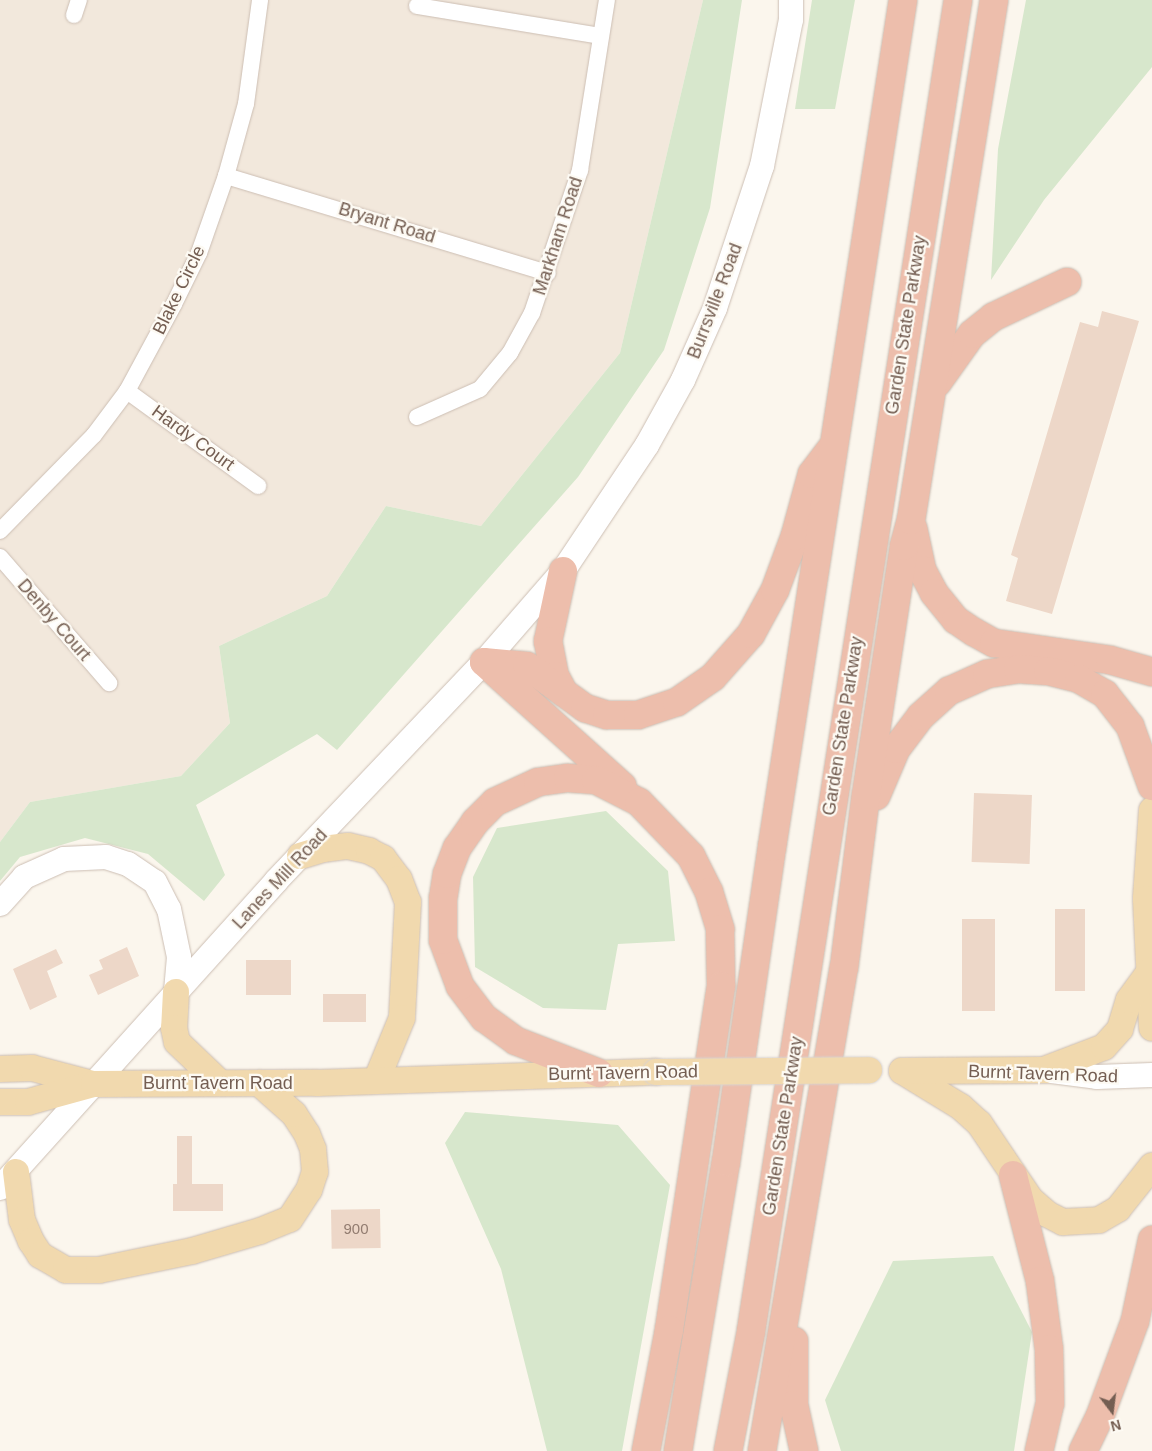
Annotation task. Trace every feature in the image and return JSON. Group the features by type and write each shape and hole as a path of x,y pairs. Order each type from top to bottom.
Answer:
{"highway":[{"path":"678,1451 720,1201 772,847 837,441 904,0"},
{"name":"Garden State Parkway","path":"728,1451 751,1331 958,0"},
{"path":"762,1451 810,1183 844,968 862,829 904,546 911,520 994,0"},
{"path":"932,391 972,334 993,317 1067,282"},
{"path":"484,662 527,666 593,712 620,718 657,711 684,698 713,677 751,634 774,590 795,536 812,474 837,441"},
{"path":"911,520 922,570 934,594 956,620 974,632 994,643 1110,660 1152,672"},
{"path":"562,572 548,641 555,676 564,693"},
{"path":"484,662 640,802 691,856 709,892 720,929 722,958 669,1330 646,1451"},
{"path":"862,829 896,749 921,716 949,691 986,674 1018,669 1048,671 1079,679 1105,694 1130,726 1152,786"},
{"path":"599,1073 516,1041 484,1018 460,986 450,964 443,940 443,900 447,874 457,848 475,822 495,802 517,790 538,782 568,778 613,786 640,802"},
{"path":"1013,1175 1040,1281 1050,1349 1050,1403 1039,1451"},
{"path":"804,1451 794,1405 793,1350 810,1183"},
{"path":"1083,1451 1100,1416 1135,1321 1152,1240"}],"main road":[{"name":"Burrsville Road","path":"562,572 646,445 683,380 715,308 762,166 790,20 791,0"},
{"name":"Lanes Mill Road","path":"5,1177 94,1084 300,856 484,662 562,572"},
{"path":"1152,810 1146,861 1152,1028"},
{"path":"300,856 323,849 348,846 369,852 383,858 399,878 408,902 402,1018 376,1081"},
{"path":"0,904 24,877 64,859 106,858 128,864 155,882 169,908 179,957 174,1028 178,1042 219,1082"},
{"path":"1044,1070 1104,1047 1120,1029 1129,1000 1150,970"},
{"name":"Burnt Tavern Road","path":"0,1068 32,1068 94,1084"},
{"name":"Burnt Tavern Road","path":"0,1102 28,1102 94,1084 376,1081 599,1073 869,1070 1044,1070 1097,1077 1152,1075"},
{"path":"902,1071 961,1107 979,1123 1030,1199 1047,1214 1063,1222 1081,1223 1099,1220 1118,1208 1152,1166"},
{"path":"5,1177 31,1242 40,1255 66,1270 99,1270 192,1251 260,1231 290,1219 309,1190 315,1172 313,1149 307,1134 294,1114 259,1083"}],"street":[{"name":"Blake Circle","path":"0,531 94,435 127,391 199,253 226,176 246,104 260,0"},
{"name":"Markham Road","path":"417,417 480,389 510,353 532,313 548,273 580,170 607,0"},
{"path":"417,6 600,36"},
{"name":"Bryant Road","path":"226,176 548,273"},
{"name":"Hardy Court","path":"127,391 258,486"},
{"name":"Denby Court","path":"0,557 109,683"}],"shaded area":[{"path":"0,0 703,0 620,353 481,526 386,506 327,596 219,646 230,723 181,776 30,802 0,842"}],"green space":[{"path":"703,0 742,0 710,208 664,350 578,477 337,750 317,734 196,805 225,875 204,901 148,854 85,838 20,857 0,881 0,842 30,802 181,776 230,723 219,646 327,596 386,506 481,526 620,353"},
{"path":"812,0 855,0 835,109 795,109"},
{"path":"1026,0 1152,0 1152,67 1044,200 991,280 998,149"},
{"path":"606,811 668,871 675,941 618,944 606,1010 543,1008 475,967 473,877 497,828"},
{"path":"465,1112 618,1125 670,1185 622,1451 547,1451 501,1269 445,1143"},
{"path":"993,1256 1032,1332 1014,1451 841,1451 825,1400 893,1261"}],"building":[{"path":"1102,311 1139,321 1052,614 1006,601 1018,558 1011,555 1080,322 1098,327"},
{"path":"974,793 1032,795 1030,864 972,862"},
{"path":"1055,909 1085,909 1085,991 1055,991"},
{"path":"962,919 995,919 995,1011 962,1011"},
{"path":"127,947 139,976 98,995 89,975 103,969 99,960"},
{"path":"56,949 63,963 47,971 57,997 30,1010 13,969"},
{"path":"246,960 291,960 291,995 246,995"},
{"path":"323,994 366,994 366,1022 323,1022"},
{"path":"177,1136 192,1136 192,1184 223,1184 223,1211 173,1211 173,1184 177,1184"},
{"path":"380,1209 381,1248 332,1249 331,1210"}]}
